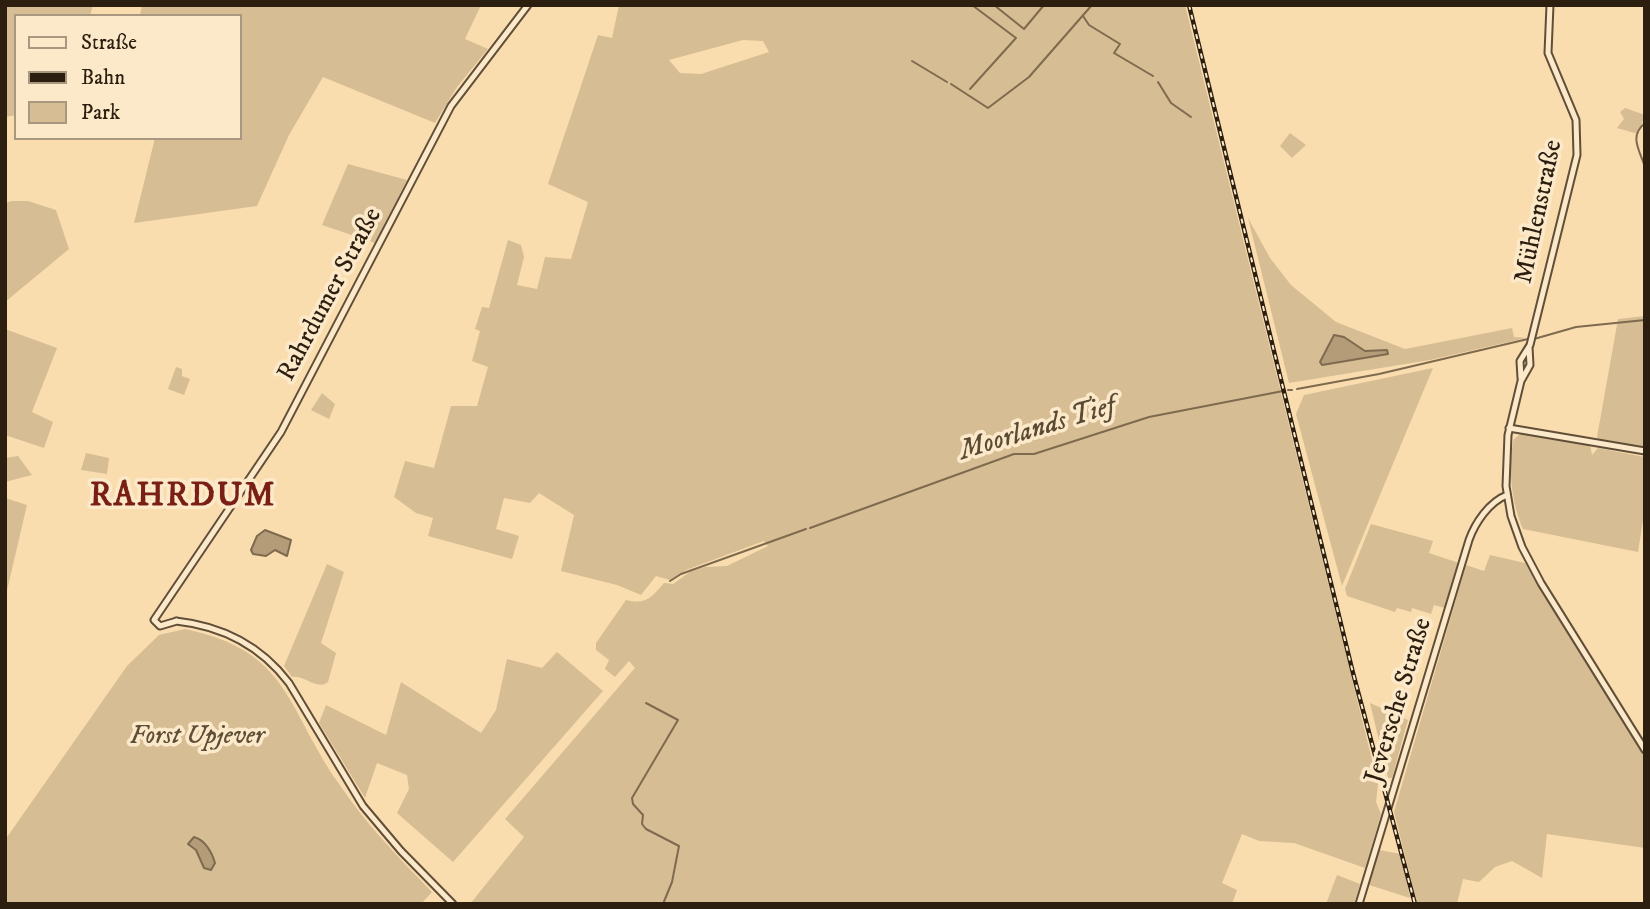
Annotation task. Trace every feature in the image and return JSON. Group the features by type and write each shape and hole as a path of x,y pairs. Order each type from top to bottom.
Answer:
{"street":[{"name":"Rahrdumer Straße","path":"453,904 401,852 363,806 276,666 258,650 229,634 164,617 167,603 281,432 451,107 528,5"},
{"name":"Mühlenstraße","path":"1510,424 1524,368 1520,361 1526,358 1530,345 1577,155 1576,120 1548,53 1550,5"},
{"path":"1510,424 1519,429 1531,429"},
{"path":"1510,424 1645,451"},
{"path":"1510,424 1507,443 1507,499 1531,566 1645,750"},
{"path":"1507,443 1519,429"},
{"name":"Jeversche Straße","path":"1359,904 1469,540 1485,513 1500,498 1507,499"}],"green space":[{"path":"5,5 93,5 91,14 14,14 14,115 5,117"},
{"path":"142,5 481,5 465,39 488,49 457,87 435,123 323,77 289,135 257,206 134,223 155,140 242,140 242,14 140,14"},
{"path":"619,5 1185,5 1378,784 1376,802 1381,814 1365,868 1294,843 1259,841 1242,834 1222,883 1237,890 1232,904 470,904 524,837 505,819 635,668 629,661 615,677 605,669 609,660 596,650 596,643 626,600 643,601 664,583 673,584 690,572 705,567 727,566 768,546 764,541 686,570 670,580 656,576 641,595 617,585 561,571 574,515 539,493 530,503 504,498 496,529 519,536 512,559 428,536 433,518 416,513 394,497 405,461 434,468 451,406 477,406 488,367 472,361 480,331 475,329 482,307 489,308 508,240 521,245 524,257 517,285 537,289 545,257 571,259 588,202 548,184 598,35 612,38","holes":["743,40 763,41 769,52 701,74 680,73 669,60"]},
{"path":"1625,108 1645,115 1638,134 1617,128 1624,119 1620,112"},
{"path":"1290,133 1306,145 1292,158 1280,146"},
{"path":"348,164 407,180 375,243 322,225"},
{"path":"28,201 56,210 69,249 5,302 5,203"},
{"path":"1248,218 1270,258 1291,285 1336,322 1405,349 1512,328 1514,337 1526,338 1430,360 1289,383"},
{"path":"1645,316 1645,450 1598,440 1597,437 1618,319"},
{"path":"5,329 57,348 32,412 53,422 44,448 5,435"},
{"path":"176,367 182,369 182,376 190,379 184,395 168,389"},
{"path":"1433,368 1342,586 1296,414 1304,395"},
{"path":"322,393 335,404 329,419 311,410"},
{"path":"1524,431 1590,444 1592,455 1598,448 1645,457 1645,508 1638,552 1523,529 1513,497 1511,461 1514,439"},
{"path":"86,453 109,458 107,474 81,470"},
{"path":"18,456 32,475 5,482 5,458"},
{"path":"5,498 27,505 5,599"},
{"path":"1371,524 1433,541 1429,553 1459,563 1445,608 1434,605 1431,614 1412,608 1411,612 1397,608 1395,612 1347,596 1345,589"},
{"path":"1490,555 1525,563 1645,758 1645,848 1547,834 1542,878 1512,861 1495,867 1479,882 1463,879 1457,904 1417,904 1394,812 1466,565 1484,571"},
{"path":"327,564 344,572 321,643 336,653 328,682 320,685 292,677 284,666"},
{"name":"Forst Upjever","path":"185,629 219,639 245,651 265,667 281,685 347,796 382,839 432,892 421,904 5,904 5,840 127,666 159,635"},
{"path":"557,652 603,691 453,862 397,813 409,789 407,775 377,763 365,798 319,723 326,705 386,735 401,682 481,733 496,710 507,659 542,668"},
{"path":"1370,703 1408,720 1392,778 1388,778"},
{"path":"1379,850 1401,854 1410,898 1369,885"},
{"path":"1337,875 1360,884 1354,904 1326,904"}],"shaded area":[{"path":"1334,335 1344,337 1365,351 1387,350 1388,354 1322,365 1320,362"},
{"path":"265,530 291,540 287,556 275,550 266,556 253,554 251,550 257,536"},
{"path":"194,837 205,844 212,855 215,863 211,870 204,868 196,850 188,844"}],"waterway":[{"path":"970,89 1016,38 972,5"},
{"path":"994,5 1024,29 1044,5"},
{"path":"951,84 988,108 1029,77 1092,5"},
{"path":"1083,16 1089,25 1120,44 1114,53 1153,76"},
{"path":"912,61 947,82"},
{"path":"1158,82 1171,103 1191,117"},
{"path":"1645,123 1636,138 1645,167"},
{"name":"Moorlands Tief","path":"1534,339 1576,327 1645,320"},
{"name":"Moorlands Tief","path":"1297,389 1379,374 1528,339"},
{"name":"Moorlands Tief","path":"810,528 1014,454 1034,454 1149,417 1283,391"},
{"name":"Moorlands Tief","path":"670,581 681,574 806,529"},
{"path":"646,703 678,720 632,798 633,804 643,815 642,824 646,829 679,846 672,882 663,904"}],"railway":[{"path":"1189,5 1353,673 1415,904"}],"district":[{"name":"RAHRDUM","path":"183,498"}]}
